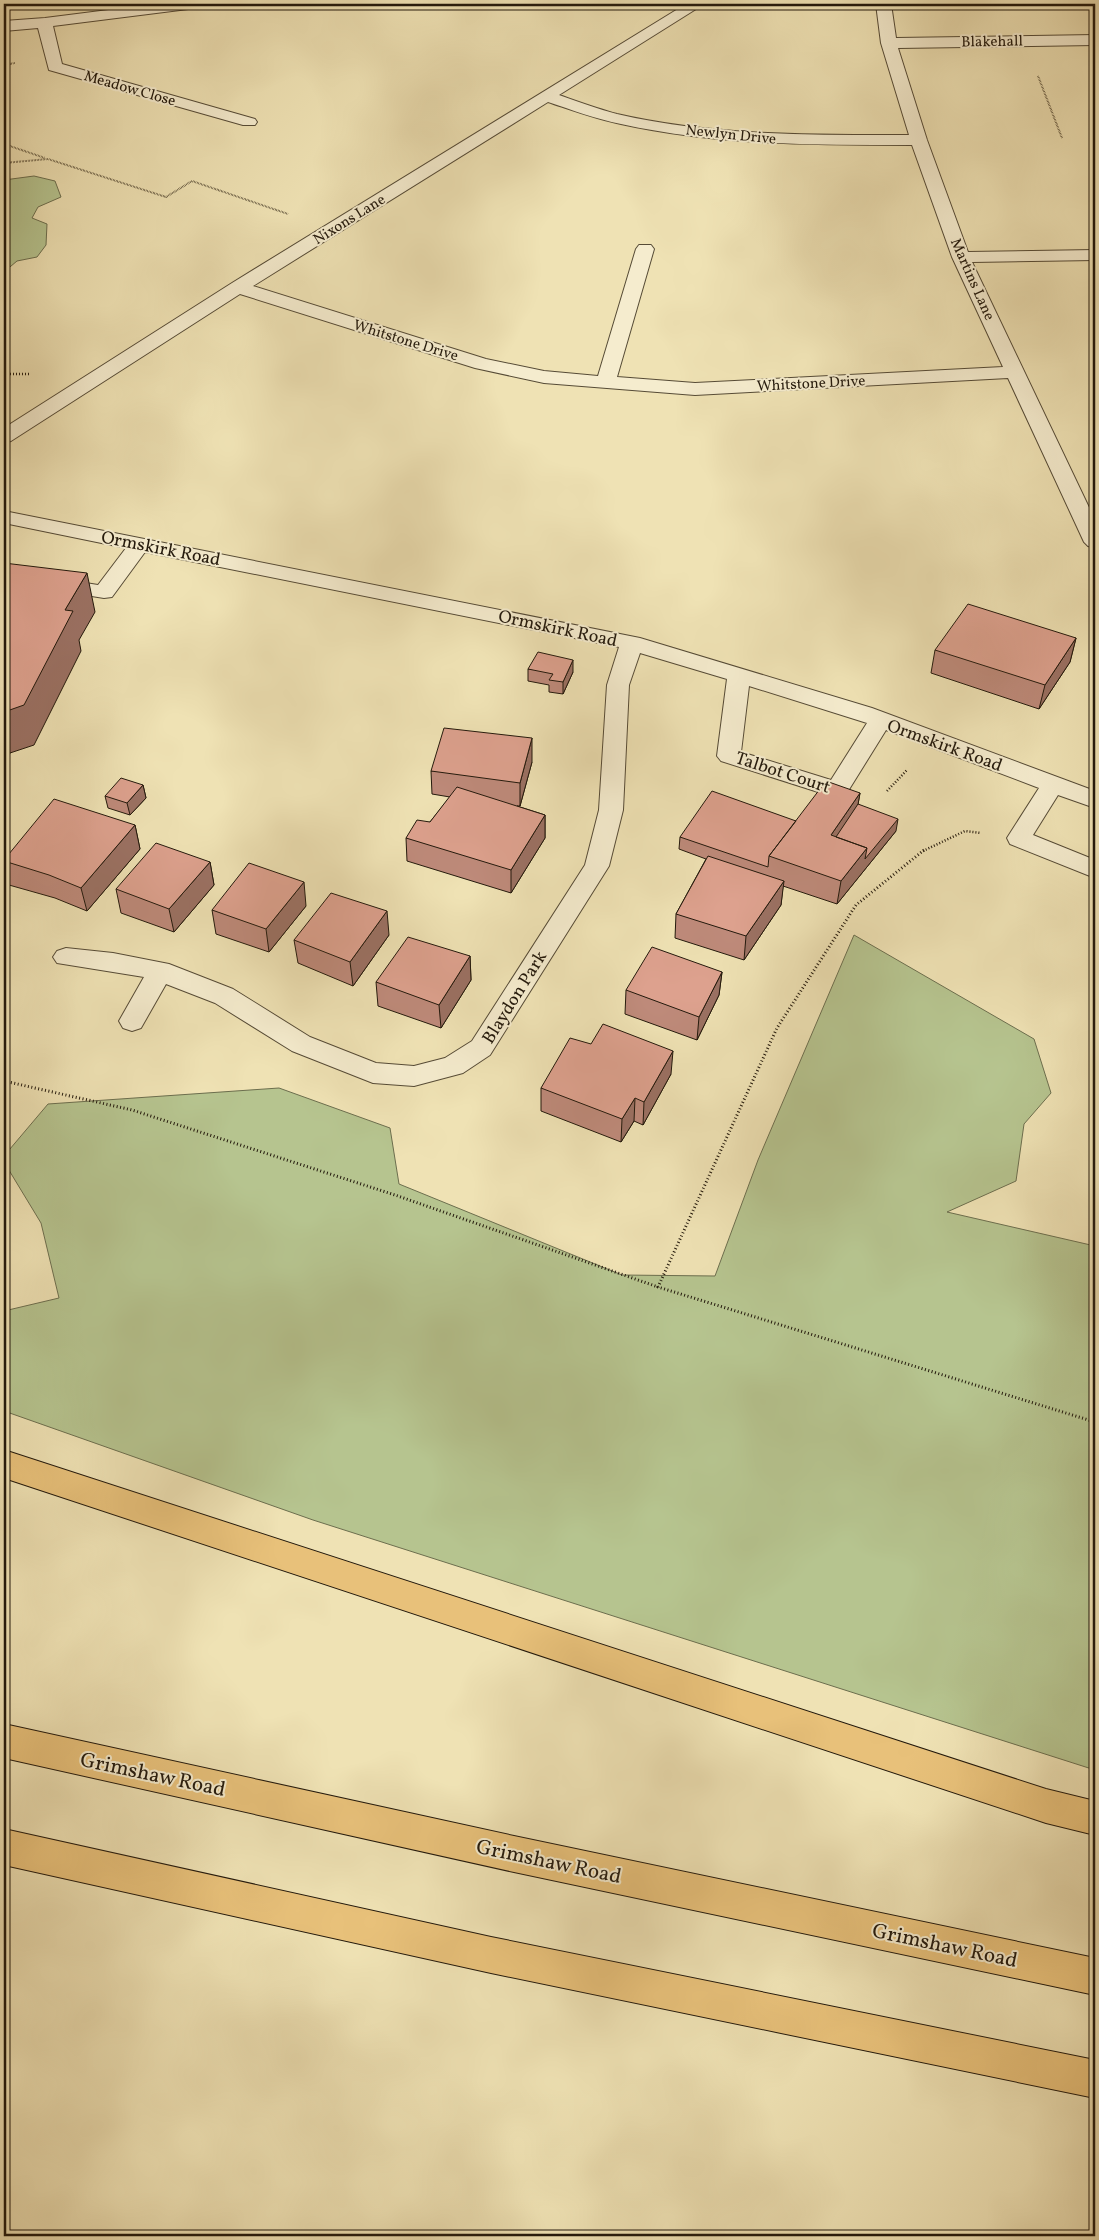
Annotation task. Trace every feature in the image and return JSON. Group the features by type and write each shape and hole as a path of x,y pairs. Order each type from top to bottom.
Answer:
{"main road":[{"path":"4,1464 1046,1806 1095,1818"},
{"name":"Grimshaw Road","path":"4,1741 524,1856 1095,1977"},
{"path":"4,1847 492,1955 1095,2080"}],"street":[{"path":"4,26 45,23 188,4"},
{"name":"Nixons Lane","path":"4,437 238,287 696,4"},
{"name":"Martins Lane","path":"883,4 889,43 919,140 961,257 1095,542"},
{"name":"Meadow Close","path":"45,23 55,67 249,122"},
{"name":"Blakehall","path":"889,43 1095,40"},
{"name":"Newlyn Drive","path":"548,97 622,120 730,136 793,140 919,140"},
{"path":"606,382 645,249"},
{"path":"961,257 1095,255"},
{"name":"Whitstone Drive","path":"238,287 482,364 544,377 695,389 1016,372"},
{"name":"Ormskirk Road","path":"4,517 632,643 864,713 880,721 1095,800"},
{"path":"4,576 104,592 140,544"},
{"name":"Blaydon Park","path":"66,958 113,962 160,971 224,996 301,1044 373,1073 414,1076 453,1066 481,1048 597,866 611,810 618,685 632,643"},
{"name":"Talbot Court","path":"739,674 729,756 837,790 880,721"},
{"path":"1053,784 1019,838 1095,870"},
{"path":"132,1021 160,971"}],"path":[{"path":"1024,41 1062,138"},
{"path":"4,144 166,197 192,181 333,229"},
{"path":"4,163 48,159"},
{"path":"883,794 935,741"},
{"path":"658,1287 777,1028 856,906 924,850 965,831 1019,838"},
{"path":"4,1082 132,1110 395,1195 658,1287 1095,1422"}],"green space":[{"path":"34,176 55,181 61,197 38,207 32,218 47,224 46,245 37,257 17,261 4,272 4,180"},
{"path":"854,935 1034,1039 1051,1093 1024,1124 1016,1181 947,1212 1095,1246 1095,1770 313,1520 4,1411 4,1311 59,1298 41,1223 4,1162 4,1156 48,1104 279,1088 390,1128 399,1184 622,1275 715,1276 758,1160"}],"building":[{"path":"4,563 87,573 65,610 73,611 24,705 4,712"},
{"path":"968,604 1076,638 1045,685 935,650"},
{"path":"538,652 573,660 563,682 549,680 553,674 528,669"},
{"path":"444,728 532,738 520,783 431,771"},
{"path":"121,778 143,785 127,803 105,796"},
{"path":"826,781 860,793 831,835 867,848 841,881 769,856"},
{"path":"457,787 545,815 511,870 406,838 417,820 430,822"},
{"path":"712,791 796,821 769,856 768,867 680,837"},
{"path":"54,799 135,825 81,888 49,875 4,861"},
{"path":"858,804 898,819 865,859 867,848 836,837"},
{"path":"156,843 210,862 169,909 116,889"},
{"path":"708,856 784,881 746,936 676,914"},
{"path":"249,863 304,882 266,929 212,910"},
{"path":"331,893 387,911 350,962 294,940"},
{"path":"408,937 470,956 439,1005 376,982"},
{"path":"652,947 722,972 699,1017 626,990"},
{"path":"603,1024 673,1051 644,1102 635,1098 622,1119 541,1088 570,1038 591,1044"}]}
